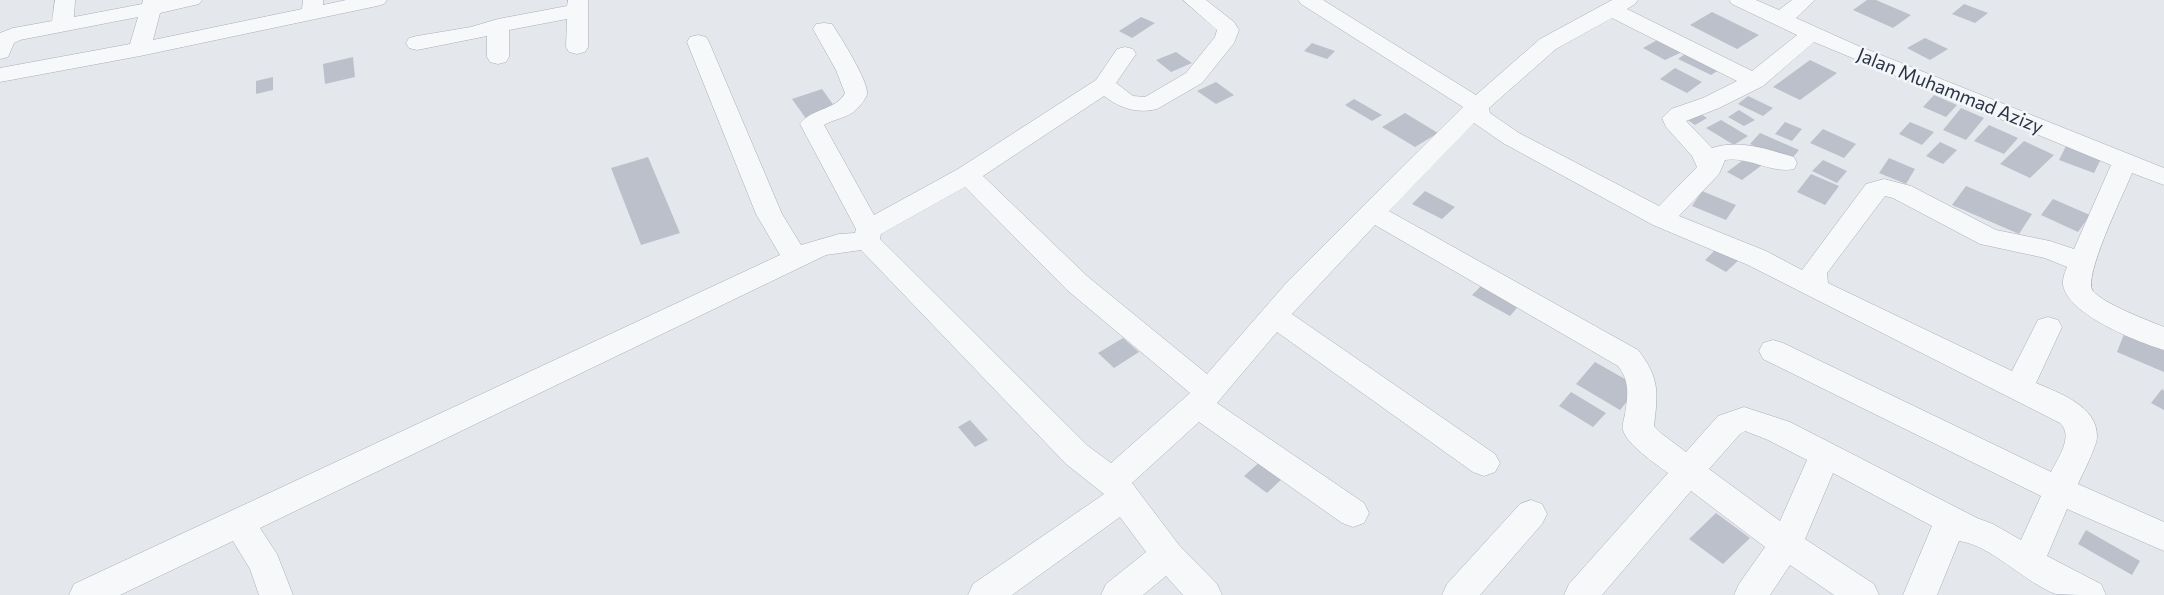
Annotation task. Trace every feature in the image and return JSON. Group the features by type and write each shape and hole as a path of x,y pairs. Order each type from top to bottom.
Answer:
{"street":[{"path":"62,25 65,0"},
{"path":"0,52 4,40 13,35 152,4 192,0"},
{"path":"0,75 140,49 313,6 377,0"},
{"path":"1104,85 1128,102 1149,104 1194,78 1226,38 1228,30 1226,26 1193,0"},
{"path":"1308,0 1476,106 1479,116 1511,138 1662,219 1757,258 1814,288 2063,409 2079,422 2082,438 2058,490 2038,543 2028,562"},
{"name":"Jalan Muhammad Azizy","path":"1739,0 1811,33 2164,177"},
{"path":"1780,20 1805,0"},
{"path":"140,49 152,4"},
{"path":"985,595 1118,489 1204,399 1299,287 1371,212 1476,106 1548,44 1619,4 1755,81"},
{"path":"417,43 475,34 498,25 578,6 577,47"},
{"path":"498,25 498,57"},
{"path":"824,29 852,78 856,93 853,100 842,108 817,119 812,124 868,235 1077,455 1118,489 1167,555 1205,595"},
{"path":"1710,168 1703,153 1674,122 1674,118 1694,107 1713,102 1755,81 1793,52 1811,33"},
{"path":"698,42 769,214 796,259"},
{"path":"86,595 818,248 868,235 967,175 1104,85 1125,54"},
{"path":"1662,219 1710,168 1715,155 1724,151 1738,151 1785,163"},
{"path":"2125,162 2081,262 2076,284 2080,294 2089,303 2124,322 2164,340"},
{"path":"967,175 1077,283 1204,399 1353,514"},
{"path":"1814,288 1814,272 1875,190 1884,187 1902,192 1989,238 2050,250 2081,262"},
{"path":"1371,212 1628,358 1638,370 1644,385 1638,429 1651,443 1786,544 1862,595"},
{"path":"1274,316 1484,463"},
{"path":"2019,388 2048,327"},
{"path":"1773,352 2058,490 2164,538"},
{"path":"1581,595 1729,425 1744,419 1780,431 2002,546 2083,593"},
{"path":"1751,595 1786,544 1826,455"},
{"path":"1459,595 1531,514"},
{"path":"239,523 265,564 276,595"},
{"path":"1926,592 1943,537 1951,527 1965,527"},
{"path":"1119,595 1167,555"}],"building":[{"path":"1867,0 1876,0 1911,15 1893,28 1853,10"},
{"path":"1964,4 1988,13 1975,23 1952,14"},
{"path":"1712,12 1759,35 1737,49 1690,25"},
{"path":"1141,17 1155,23 1132,38 1119,31"},
{"path":"1925,38 1948,49 1930,60 1907,48"},
{"path":"1659,39 1682,52 1665,60 1643,48"},
{"path":"1312,43 1335,51 1327,59 1304,51"},
{"path":"1689,51 1722,68 1711,75 1678,59"},
{"path":"1176,52 1192,63 1171,72 1156,60"},
{"path":"353,57 355,77 325,84 323,64"},
{"path":"1810,60 1837,73 1800,100 1773,87"},
{"path":"1675,68 1702,82 1687,93 1660,79"},
{"path":"273,77 273,90 256,94 256,81"},
{"path":"1216,82 1234,95 1216,104 1197,91"},
{"path":"822,89 837,110 807,120 792,99"},
{"path":"1934,95 1957,105 1946,117 1923,107"},
{"path":"1748,96 1773,108 1763,116 1738,104"},
{"path":"1354,99 1382,115 1372,121 1345,105"},
{"path":"1961,108 1984,118 1966,140 1943,130"},
{"path":"1694,110 1707,118 1695,125 1682,116"},
{"path":"1739,110 1755,120 1744,126 1728,117"},
{"path":"1405,113 1438,133 1415,147 1382,127"},
{"path":"1721,120 1748,136 1734,145 1706,128"},
{"path":"1785,122 1802,129 1792,141 1775,134"},
{"path":"1910,122 1934,132 1922,145 1899,134"},
{"path":"1989,125 2018,138 2004,154 1974,141"},
{"path":"1823,129 1856,144 1844,158 1810,143"},
{"path":"1760,133 1799,150 1789,162 1750,144"},
{"path":"2024,141 2054,155 2030,178 2000,164"},
{"path":"1940,142 1957,150 1943,164 1926,156"},
{"path":"2066,146 2101,159 2094,173 2059,160"},
{"path":"648,157 680,233 641,245 611,168"},
{"path":"1747,157 1762,165 1742,180 1727,172"},
{"path":"1889,158 1915,169 1906,184 1879,173"},
{"path":"1823,160 1847,171 1837,183 1812,171"},
{"path":"1811,174 1839,186 1825,205 1797,192"},
{"path":"1966,186 2032,214 2019,234 1952,205"},
{"path":"1425,191 1455,207 1442,219 1412,204"},
{"path":"1702,191 1736,205 1726,220 1692,206"},
{"path":"2053,199 2090,215 2078,232 2041,215"},
{"path":"1719,246 1741,258 1726,272 1705,260"},
{"path":"1484,283 1521,303 1510,316 1472,295"},
{"path":"2126,329 2164,346 2164,372 2117,352"},
{"path":"1123,338 1139,352 1114,368 1098,353"},
{"path":"1595,362 1639,387 1620,410 1576,384"},
{"path":"2162,389 2164,391 2164,410 2151,403"},
{"path":"1571,392 1606,413 1593,427 1559,406"},
{"path":"970,420 988,440 975,447 958,427"},
{"path":"1262,460 1285,476 1267,493 1244,476"},
{"path":"1716,513 1750,538 1723,564 1689,539"},
{"path":"2086,530 2140,561 2132,575 2078,544"}]}
